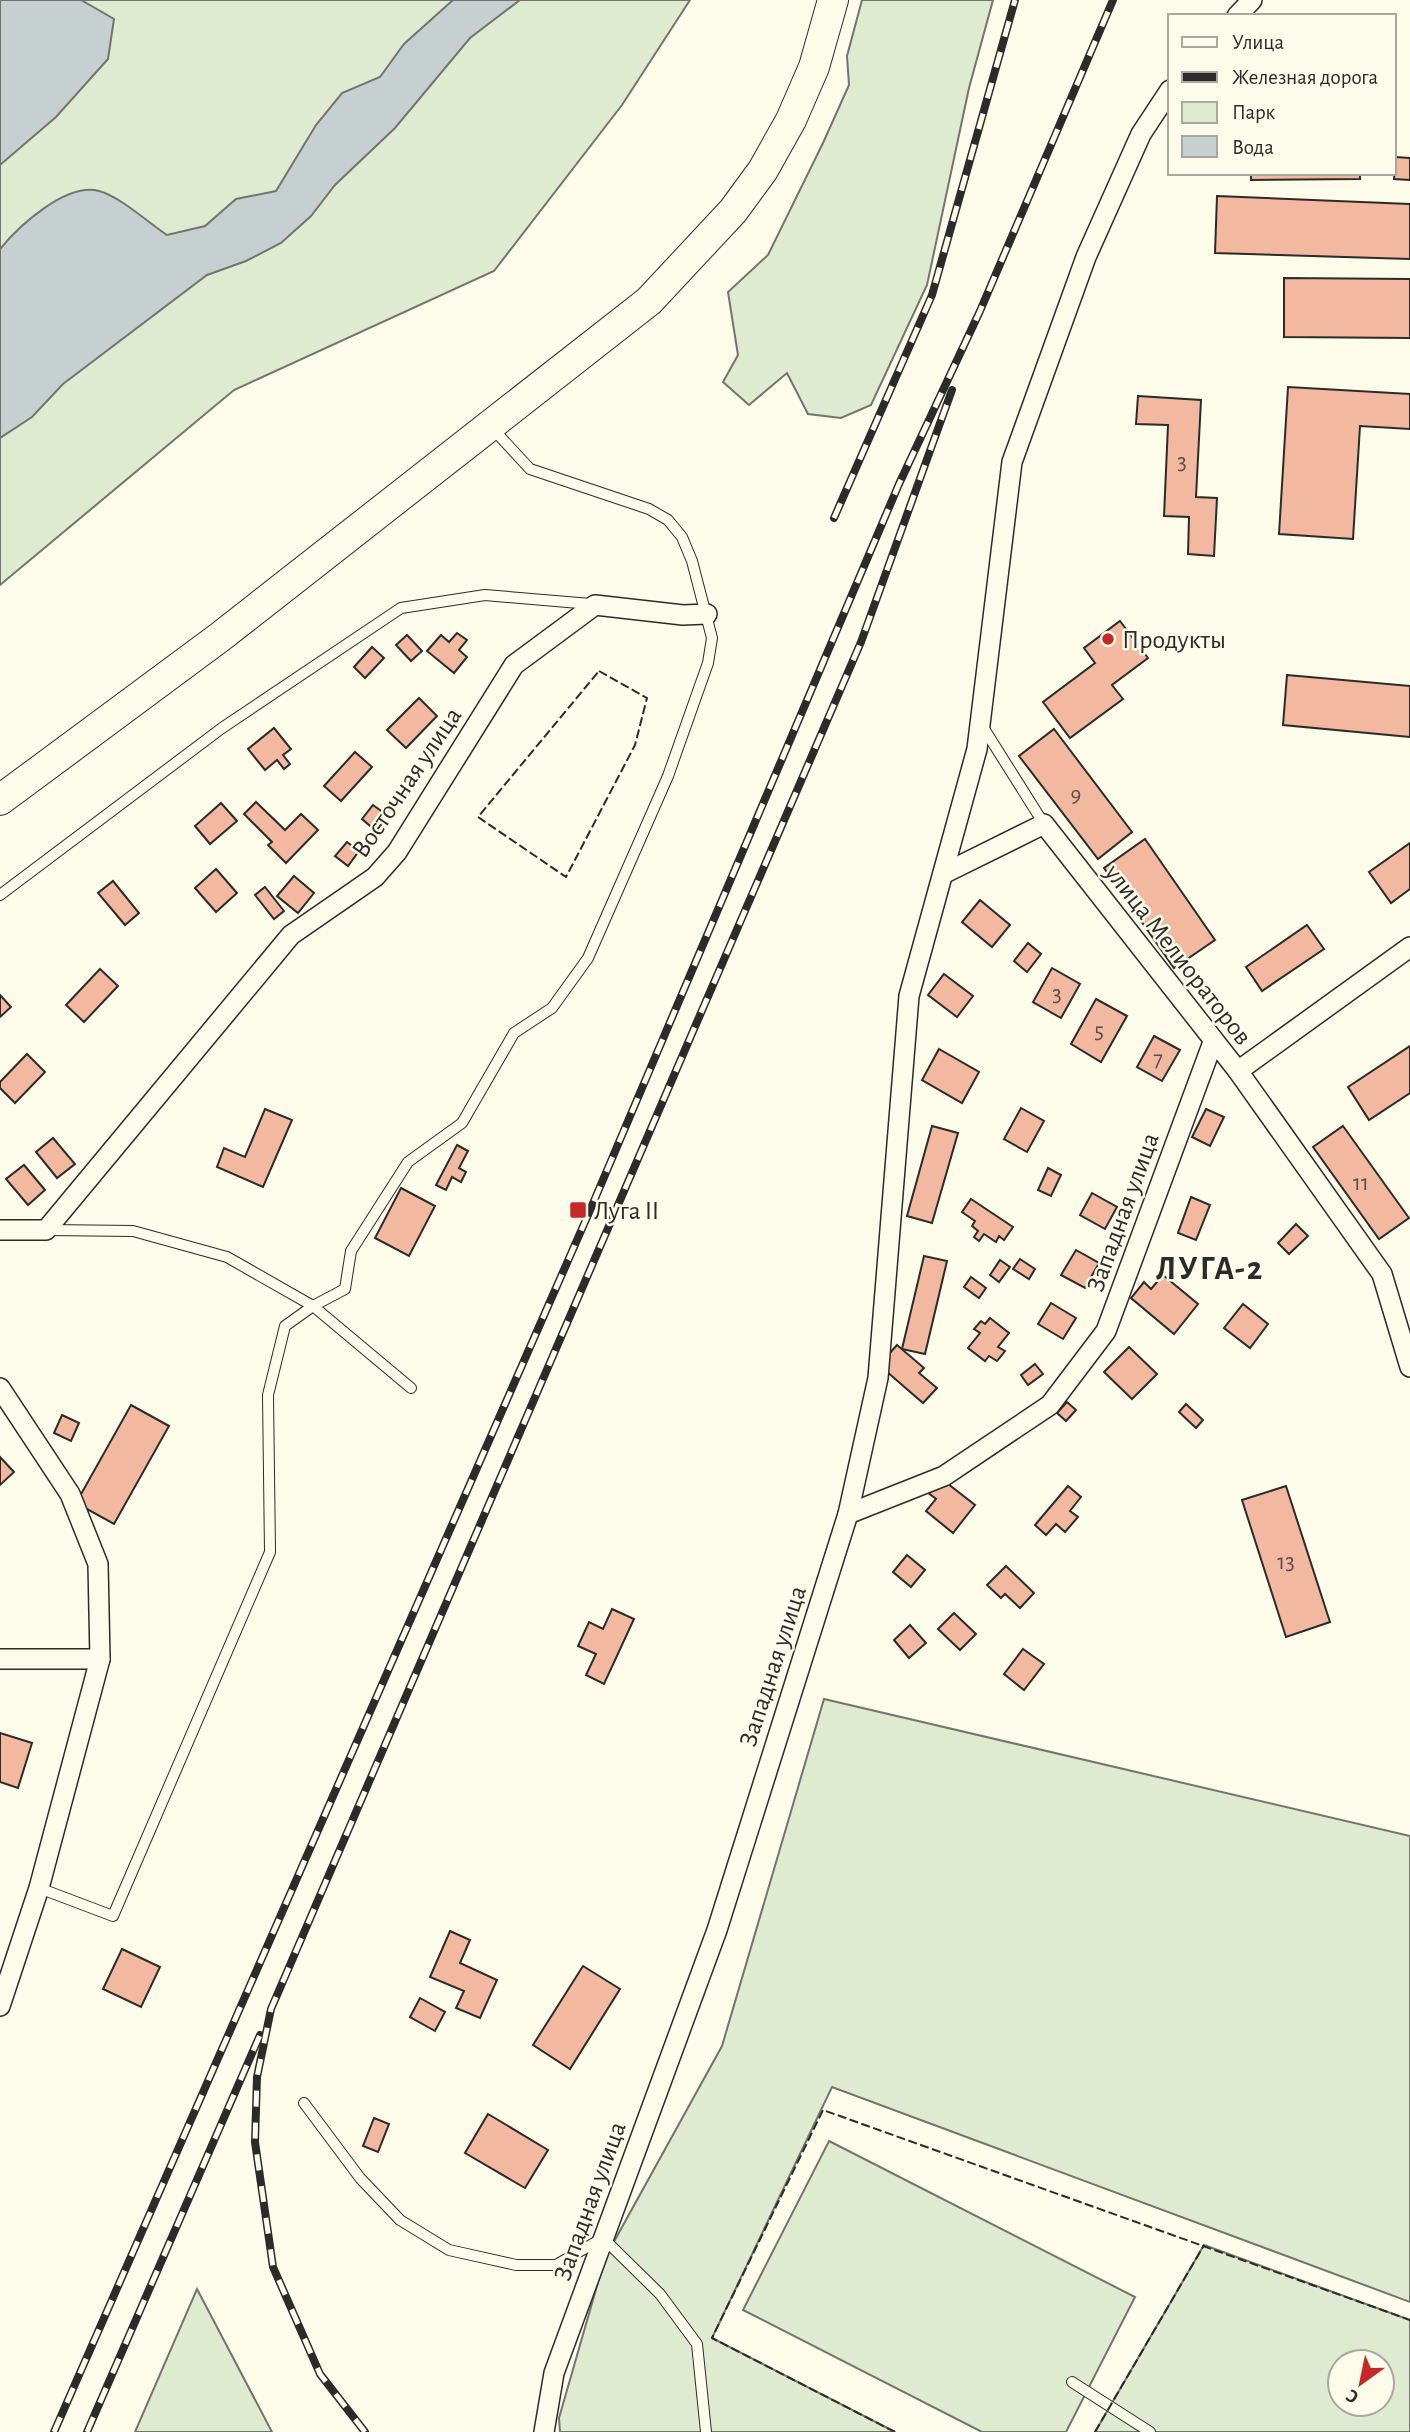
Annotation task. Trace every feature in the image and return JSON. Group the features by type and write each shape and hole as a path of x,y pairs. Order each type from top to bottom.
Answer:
{"main road":[{"path":"0,800 124,711 649,301 733,211 763,170 791,120 814,67 833,0"}],"street":[{"path":"1239,14 1252,0"},
{"path":"848,1514 878,1378 909,996 977,749 1013,462 1086,257 1141,134 1168,93"},
{"path":"595,605 683,615 707,614"},
{"name":"Восточная улица","path":"46,1230 291,935 375,877 397,852 514,665 595,605"},
{"path":"943,874 1044,824"},
{"name":"улица Мелиораторов","path":"1044,824 1238,1071 1410,947"},
{"name":"Западная улица","path":"544,2432 554,2373 717,1930 848,1514 944,1476 1050,1405 1106,1331 1213,1042"},
{"path":"1238,1071 1382,1274 1410,1367"},
{"path":"0,1230 46,1230"},
{"path":"0,1388 70,1494 98,1564 100,1659 39,1888 0,2006"},
{"path":"0,1659 100,1659"}],"lane":[{"path":"39,1888 113,1916 134,1874 270,1552 268,1395 285,1326 313,1306 345,1289 351,1251 408,1162 462,1123 514,1033 552,1008 589,958 668,776 708,663 712,638 707,614 687,549 682,537 668,520 649,509 530,469 490,426"},
{"path":"0,895 222,728 401,608 485,595 595,605"},
{"path":"981,723 1044,824"},
{"path":"46,1230 133,1231 227,1257 313,1306 411,1388"},
{"path":"303,2103 360,2178 400,2220 449,2250 516,2265 556,2265 603,2238 660,2294 697,2344 706,2432"},
{"path":"1072,2382 1150,2432"}],"green space":[{"path":"0,0 690,0 622,105 494,271 234,390 0,585"},
{"path":"862,0 993,0 969,88 927,285 871,405 841,418 808,414 787,373 749,405 723,382 738,355 728,292 768,255 823,143 849,85 847,56"},
{"path":"824,1699 1410,1836 1410,2302 832,2087 712,2338 895,2432 560,2432 559,2418 605,2258 722,2046"},
{"path":"829,2141 1135,2297 1066,2432 982,2432 743,2310"},
{"path":"1204,2245 1410,2320 1410,2432 1095,2432"},
{"path":"197,2289 272,2432 135,2432"}],"water":[{"path":"0,0 81,0 114,19 108,59 56,117 0,165"},
{"path":"453,0 520,0 470,38 395,128 335,185 311,216 281,243 246,261 207,275 63,384 32,417 0,438 0,249 18,229 44,208 72,193 86,190 99,191 116,198 167,235 205,226 236,199 276,191 316,125 342,93 380,77 404,44"}],"building":[{"path":"1396,157 1410,158 1410,180 1394,179"},
{"path":"1251,175 1360,175 1360,179 1251,180"},
{"path":"1217,196 1410,204 1410,259 1215,253"},
{"path":"1284,278 1410,279 1410,338 1284,337"},
{"path":"1288,387 1410,394 1410,429 1360,426 1353,539 1279,534"},
{"path":"1138,396 1201,400 1196,497 1217,498 1214,556 1188,554 1189,517 1164,516 1168,425 1136,424"},
{"path":"1120,621 1148,658 1112,685 1123,699 1070,738 1043,702 1095,663 1084,648"},
{"path":"457,633 467,640 459,650 467,657 454,673 427,651 441,635 449,642"},
{"path":"407,635 422,651 411,661 396,645"},
{"path":"372,647 384,658 365,678 354,667"},
{"path":"1287,675 1410,686 1410,737 1283,725"},
{"path":"419,698 437,716 406,748 387,730"},
{"path":"274,728 291,749 283,755 290,764 284,769 277,760 265,770 248,749"},
{"path":"1054,729 1132,832 1098,859 1019,756"},
{"path":"355,752 372,767 341,801 324,786"},
{"path":"256,802 285,830 301,814 318,830 286,863 268,845 272,842 244,814"},
{"path":"221,803 237,821 210,844 195,826"},
{"path":"373,805 388,816 376,831 362,819"},
{"path":"1145,839 1215,940 1174,968 1104,868"},
{"path":"347,842 359,851 348,866 335,856"},
{"path":"1410,843 1410,889 1391,903 1369,872"},
{"path":"216,869 237,893 216,912 195,888"},
{"path":"294,876 314,893 298,913 277,896"},
{"path":"113,881 139,913 125,925 98,893"},
{"path":"265,887 284,911 274,919 255,895"},
{"path":"980,900 1010,925 992,947 962,922"},
{"path":"1307,925 1324,949 1262,991 1246,967"},
{"path":"1028,943 1041,954 1027,972 1014,961"},
{"path":"1052,968 1080,984 1061,1018 1033,1002"},
{"path":"100,969 118,986 84,1022 66,1005"},
{"path":"944,974 973,996 957,1017 928,995"},
{"path":"0,995 11,1007 0,1017"},
{"path":"1096,999 1127,1016 1101,1062 1071,1044"},
{"path":"1154,1036 1180,1050 1162,1081 1137,1067"},
{"path":"1410,1046 1410,1093 1369,1120 1348,1087"},
{"path":"939,1049 979,1072 962,1103 922,1080"},
{"path":"27,1054 45,1072 15,1103 0,1088 0,1082"},
{"path":"1021,1108 1044,1121 1027,1152 1004,1139"},
{"path":"265,1109 292,1120 263,1187 217,1167 224,1148 245,1157"},
{"path":"1206,1109 1224,1117 1210,1146 1192,1137"},
{"path":"932,1126 958,1133 932,1223 907,1216"},
{"path":"1343,1126 1409,1218 1379,1239 1313,1147"},
{"path":"53,1138 75,1164 57,1178 36,1152"},
{"path":"457,1145 468,1151 459,1168 466,1172 461,1182 452,1177 446,1190 436,1185"},
{"path":"24,1165 45,1190 28,1205 6,1179"},
{"path":"1048,1168 1061,1175 1051,1196 1038,1190"},
{"path":"401,1188 435,1206 409,1256 375,1238"},
{"path":"1092,1193 1117,1207 1105,1229 1080,1215"},
{"path":"1191,1197 1210,1205 1196,1240 1178,1233"},
{"path":"971,1199 1013,1227 1004,1240 999,1236 996,1242 984,1234 979,1241 974,1237 978,1231 972,1226 975,1221 962,1212"},
{"path":"1296,1224 1308,1236 1289,1254 1278,1243"},
{"path":"1076,1250 1099,1263 1085,1288 1061,1275"},
{"path":"924,1256 947,1261 925,1354 902,1349"},
{"path":"1020,1259 1035,1269 1029,1279 1013,1269"},
{"path":"1000,1260 1010,1267 999,1282 990,1275"},
{"path":"1163,1275 1198,1304 1174,1334 1131,1298 1144,1282 1151,1289"},
{"path":"971,1277 986,1288 979,1298 964,1287"},
{"path":"1051,1303 1076,1318 1063,1339 1038,1324"},
{"path":"1243,1304 1268,1324 1250,1348 1224,1328"},
{"path":"990,1318 1009,1333 998,1347 1005,1351 997,1361 989,1356 985,1361 968,1348 980,1333 974,1329 981,1321 985,1324"},
{"path":"897,1345 924,1368 919,1373 937,1388 923,1403 879,1365"},
{"path":"1129,1347 1157,1374 1132,1399 1104,1372"},
{"path":"1035,1364 1043,1374 1028,1385 1021,1375"},
{"path":"1067,1402 1076,1410 1066,1421 1057,1413"},
{"path":"1186,1404 1203,1420 1196,1428 1179,1412"},
{"path":"131,1405 169,1426 114,1524 76,1503"},
{"path":"62,1415 79,1423 71,1441 54,1433"},
{"path":"0,1457 14,1472 0,1485"},
{"path":"934,1473 975,1505 953,1533 926,1511 936,1499 922,1488"},
{"path":"1068,1486 1081,1497 1070,1511 1078,1517 1065,1532 1056,1524 1046,1535 1035,1525"},
{"path":"1286,1486 1330,1622 1286,1637 1242,1500"},
{"path":"907,1555 925,1570 911,1587 893,1572"},
{"path":"1006,1566 1034,1593 1020,1608 1005,1594 1001,1598 987,1585"},
{"path":"612,1609 634,1619 604,1684 586,1675 596,1654 578,1646 589,1622 603,1629"},
{"path":"954,1613 976,1634 960,1650 938,1629"},
{"path":"910,1625 926,1643 909,1658 894,1640"},
{"path":"1023,1649 1044,1664 1024,1690 1004,1674"},
{"path":"0,1733 32,1743 18,1788 0,1782"},
{"path":"450,1931 470,1940 460,1963 497,1980 480,2018 456,2008 464,1991 430,1977"},
{"path":"122,1949 160,1967 141,2007 103,1989"},
{"path":"583,1966 620,1989 570,2069 533,2045"},
{"path":"420,1998 445,2012 435,2031 410,2017"},
{"path":"488,2114 548,2150 525,2188 465,2153"},
{"path":"374,2118 389,2124 378,2152 363,2146"}],"railway":[{"path":"834,518 932,295 1015,0"},
{"path":"54,2432 588,1215 899,484 980,311 1113,0"},
{"path":"365,2432 320,2374 273,2267 255,2142 257,2077 271,2009 861,642 952,390"},
{"path":"87,2432 260,2035"}],"fence":[{"path":"599,671 647,698 635,745 566,877 478,817 599,671"},
{"path":"895,2432 712,2338 823,2110 1410,2320"},
{"path":"1095,2432 1204,2245"}],"place":[{"name":"Продукты","path":"1108,639"},
{"name":"Луга II","path":"578,1210"}],"district":[{"name":"ЛУГА-2","path":"1210,1267"}]}
